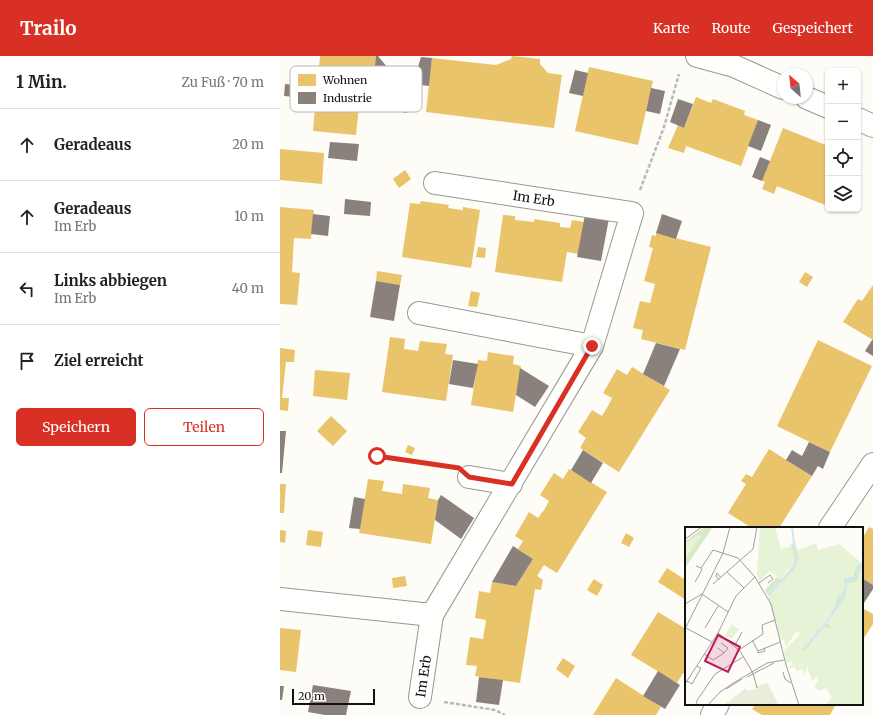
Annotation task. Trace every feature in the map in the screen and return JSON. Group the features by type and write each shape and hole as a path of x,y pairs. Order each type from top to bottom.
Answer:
{"street":[{"path":"698,56 734,66 777,85"},
{"path":"813,101 825,106"},
{"path":"861,120 873,126"},
{"name":"Im Erb","path":"420,698 432,615 512,484 592,346 632,214 435,183"},
{"path":"419,313 592,346"},
{"path":"831,527 873,464"},
{"path":"469,477 512,484"},
{"path":"280,599 432,615"},
{"path":"712,715 717,705"}],"path":[{"path":"632,214 664,127 680,70"},
{"path":"377,456 459,468 469,477"},
{"name":"Im Erb","path":"420,698 495,710 505,715"}],"building: Wohnen":[{"path":"320,56 376,56 375,66 319,66"},
{"path":"512,56 540,59 540,64 548,73 562,75 554,128 426,112 432,58 496,65 511,59"},
{"path":"589,67 653,81 638,145 575,131"},
{"path":"696,97 711,103 713,99 745,111 744,115 758,120 741,166 686,146 684,153 668,148 678,125 684,128"},
{"path":"315,112 358,112 356,135 313,131"},
{"path":"783,128 825,145 825,205 777,186 774,194 762,189 765,182 762,181"},
{"path":"280,149 324,153 322,184 280,180"},
{"path":"405,170 411,179 399,188 393,179"},
{"path":"421,201 449,205 448,208 463,210 463,207 480,210 471,268 402,257 410,203 420,204"},
{"path":"280,207 314,210 311,239 294,238 292,272 300,273 297,305 280,304"},
{"path":"503,215 515,216 515,220 534,222 534,219 560,223 560,227 570,228 572,220 584,222 579,254 567,252 562,282 495,272"},
{"path":"656,233 711,247 685,350 641,339 643,330 633,328 640,301 650,303 655,284 644,281 653,248 649,247 652,235 656,236"},
{"path":"478,247 486,248 485,258 476,257"},
{"path":"377,271 402,275 400,285 376,281"},
{"path":"805,272 813,277 807,287 799,282"},
{"path":"873,285 873,340 843,322 858,299 862,301"},
{"path":"471,291 480,293 477,307 468,306"},
{"path":"390,337 405,339 404,349 418,351 420,341 447,344 445,354 453,355 446,401 382,392"},
{"path":"818,340 872,366 830,452 777,426"},
{"path":"280,348 295,350 294,362 286,362 282,398 289,398 288,411 280,410"},
{"path":"488,352 514,356 513,364 521,366 513,412 471,405 478,360 487,361"},
{"path":"632,367 670,390 619,472 580,448 586,438 578,432 592,410 602,416 612,398 603,393 617,369 627,375"},
{"path":"315,370 350,373 347,400 313,396"},
{"path":"331,416 347,431 333,446 317,431"},
{"path":"408,445 415,448 412,455 405,452"},
{"path":"769,449 812,476 780,527 750,527 728,513 746,484 741,481 746,474 752,477"},
{"path":"569,469 607,492 557,573 544,565 537,576 543,580 541,590 535,589 520,683 475,676 477,666 466,665 470,637 483,639 486,620 475,618 479,591 490,593 492,582 516,586 533,559 518,549 523,541 515,536 529,512 538,518 544,510 549,501 540,495 554,473 563,479"},
{"path":"368,479 384,481 382,491 402,494 403,484 430,488 428,498 438,500 431,544 359,533"},
{"path":"280,484 286,484 284,513 280,513"},
{"path":"869,527 873,529 873,585 863,579 863,537"},
{"path":"280,530 286,531 285,543 280,542"},
{"path":"308,530 323,532 321,547 306,545"},
{"path":"626,533 634,538 629,547 621,543"},
{"path":"667,568 684,579 685,578 685,599 658,582"},
{"path":"405,576 407,586 393,588 392,578"},
{"path":"594,579 603,585 597,596 587,590"},
{"path":"863,609 873,614 873,624 864,638"},
{"path":"658,612 685,628 685,674 683,673 677,683 631,655"},
{"path":"280,628 301,630 296,672 280,670"},
{"path":"563,658 575,666 568,678 556,669"},
{"path":"616,678 661,707 656,715 593,715"},
{"path":"755,705 835,705 830,715 762,715 752,709"}],"building: Industrie":[{"path":"376,56 378,56 386,66 375,66"},
{"path":"421,57 432,58 429,86 422,85 422,66 418,66"},
{"path":"575,70 588,73 583,96 569,93"},
{"path":"285,84 290,84 290,97 284,96"},
{"path":"651,88 665,91 660,114 646,111"},
{"path":"678,99 693,104 684,128 670,122"},
{"path":"758,120 771,125 761,151 748,146"},
{"path":"330,142 359,144 357,161 328,158"},
{"path":"760,157 770,161 762,181 752,177"},
{"path":"345,199 371,202 370,216 344,214"},
{"path":"586,209 610,213 601,261 577,257"},
{"path":"313,214 330,216 328,236 311,234"},
{"path":"662,214 682,221 676,239 656,233"},
{"path":"376,281 400,285 394,321 370,317"},
{"path":"873,340 873,356 865,351"},
{"path":"656,343 680,349 664,386 643,374"},
{"path":"453,360 478,364 473,388 449,384"},
{"path":"520,368 549,386 535,407 516,395"},
{"path":"280,431 286,431 282,473 280,473"},
{"path":"809,442 830,452 823,469 818,466 812,476 786,460 792,450 802,456"},
{"path":"583,450 603,463 591,483 571,470"},
{"path":"441,495 474,518 461,539 435,520 438,500"},
{"path":"354,497 365,499 360,529 349,528"},
{"path":"513,546 533,559 516,586 492,582"},
{"path":"863,579 873,585 873,589 863,604"},
{"path":"658,671 680,685 665,709 643,696"},
{"path":"479,677 503,680 499,705 476,702"},
{"path":"313,685 351,691 346,715 325,715 308,712"},
{"path":"280,686 284,686 282,700 280,700"}],"route":[{"path":"377,456 459,468 469,477 512,484 592,346"}]}
